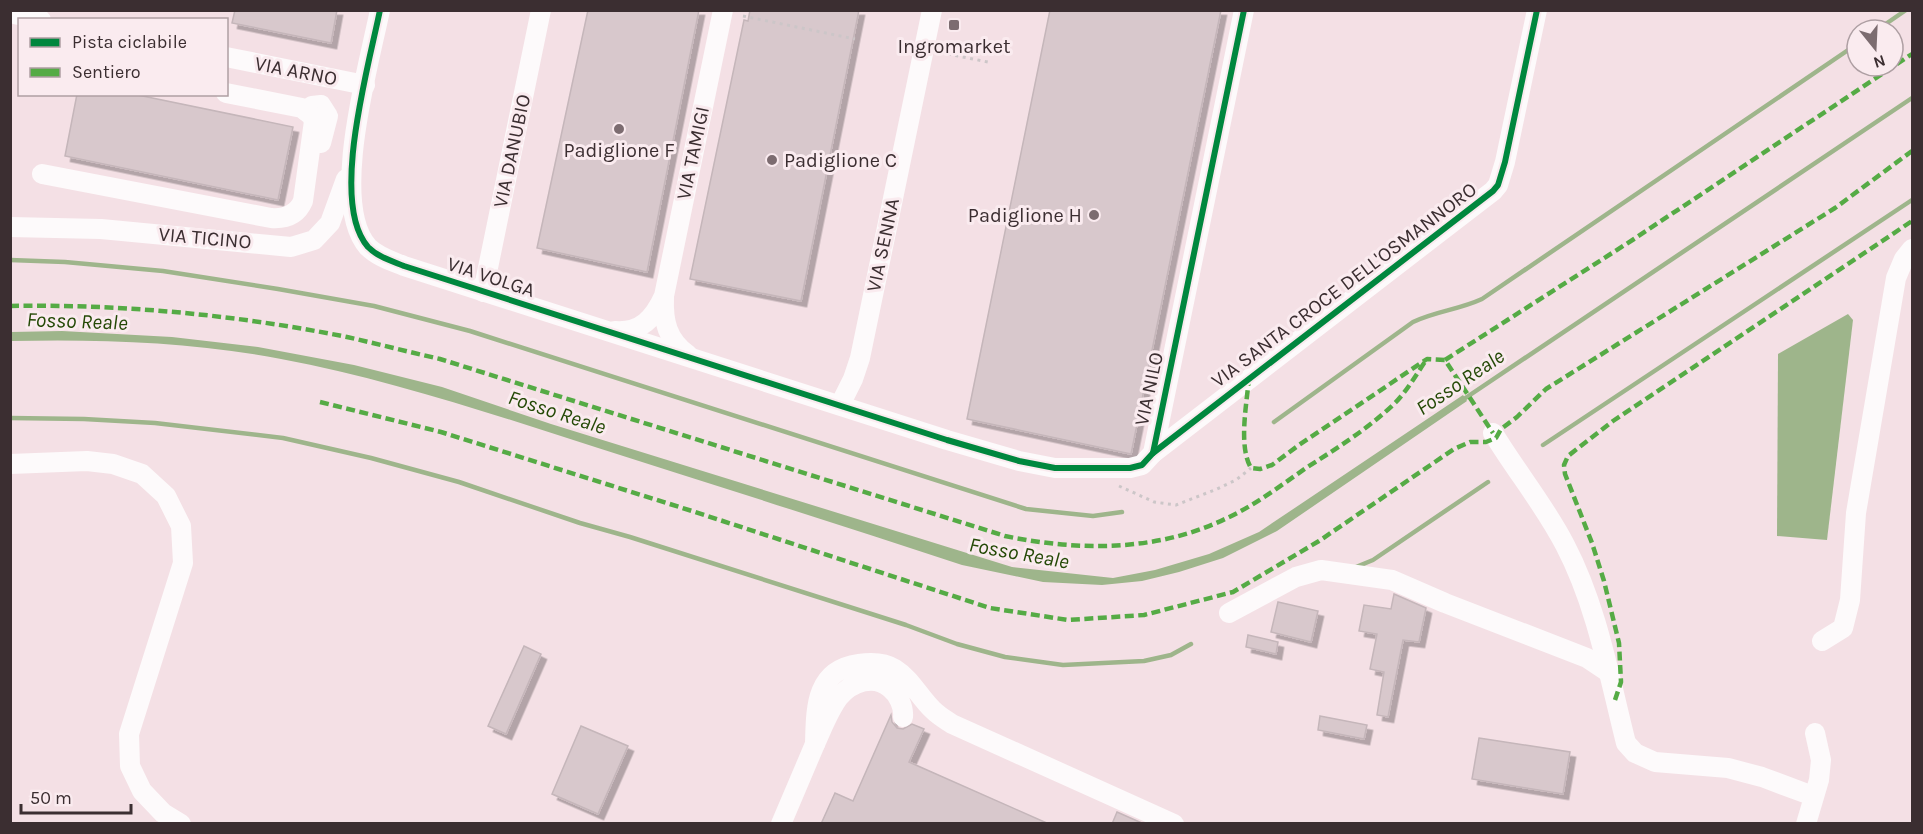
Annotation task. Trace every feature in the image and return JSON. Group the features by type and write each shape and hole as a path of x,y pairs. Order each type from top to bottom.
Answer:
{"street":[{"name":"VIA VOLGA","path":"380,10 350,165 353,216 369,248 404,266 840,405"},
{"name":"VIA DANUBIO","path":"483,292 541,10"},
{"name":"VIA TAMIGI","path":"693,358 675,345 670,337 664,314 664,296 723,10"},
{"name":"VIA SENNA","path":"840,405 853,379 860,357 932,10"},
{"name":"VIA NILO","path":"840,405 1009,458 1055,468 1130,468 1142,465 1153,453 1244,10"},
{"name":"VIA SANTA CROCE DELL'OSMANNORO","path":"1153,453 1493,191 1498,185 1505,162 1537,10"},
{"path":"10,13 32,18"},
{"name":"VIA ARNO","path":"228,57 364,84"},
{"path":"42,174 283,219 297,211 303,201 314,121 306,111 228,93"},
{"path":"306,111 312,106 321,105 328,116 318,150"},
{"name":"VIA TICINO","path":"10,227 100,229 291,247 314,240 330,223 350,165"},
{"path":"1822,640 1843,628 1850,600 1856,513 1896,278 1912,249"},
{"name":"VIA TAMIGI","path":"604,330 621,332 641,327 656,313 664,296"},
{"path":"1493,432 1565,544 1595,622 1626,743 1635,753 1655,762 1728,768 1816,788"},
{"path":"10,464 87,461 113,464 141,474 166,496 181,526 183,563 129,734 130,765 142,791 163,813 181,824"},
{"path":"1229,613 1296,577 1321,570 1392,580 1587,658 1608,672"},
{"path":"814,744 818,699 830,677 857,664 881,663 895,669 906,678 934,712 952,724 1174,824"},
{"path":"781,824 814,744 839,697 864,681 880,681 891,688 902,708 903,717"},
{"path":"1806,824 1821,760 1815,733"}],"path":[{"path":"743,16 855,39"},
{"path":"948,54 988,62"},
{"path":"1115,484 1154,502 1176,505 1227,484 1251,468"}],"shaded area":[{"path":"1848,314 1853,320 1827,540 1777,536 1778,354"},
{"path":"62,331 172,337 258,347 354,365 442,387 551,424 1012,567 1113,578 1155,570 1209,554 1259,532 1463,395 1467,401 1277,531 1223,558 1179,572 1142,581 1102,585 1043,582 962,565 479,410 321,367 248,353 181,345 113,341 11,341 11,332"}],"building":[{"path":"235,10 337,10 331,43 232,23"},
{"name":"Padiglione F","path":"588,10 699,10 647,272 537,248"},
{"name":"Padiglione C","path":"750,10 859,10 801,301 690,279 744,20 748,21"},
{"name":"Padiglione H","path":"1050,10 1221,10 1131,454 967,419"},
{"path":"77,96 143,96 293,127 278,200 65,156"},
{"path":"1394,594 1426,608 1419,642 1403,640 1388,717 1377,715 1384,672 1370,669 1377,634 1359,631 1364,605 1391,609"},
{"path":"1278,602 1318,611 1311,642 1271,632"},
{"path":"1248,635 1278,642 1276,654 1246,647"},
{"path":"524,646 541,654 506,734 488,726"},
{"path":"891,715 892,722 897,728 903,729 912,724 924,729 909,762 1049,824 821,824 835,793 853,801"},
{"path":"1320,716 1367,725 1364,739 1318,730"},
{"path":"581,726 628,746 598,814 552,794"},
{"path":"1479,738 1570,752 1563,794 1472,779"},
{"path":"1117,812 1144,824 1112,824"}],"waterway":[{"path":"1894,18 1906,10"},
{"path":"1274,422 1413,322 1482,299 1845,52"},
{"name":"Fosso Reale","path":"1461,401 1912,98"},
{"path":"1543,445 1912,200"},
{"path":"10,260 65,262 163,271 374,306 470,331 1026,509 1093,516 1122,512"},
{"path":"10,418 155,423 283,438 371,458 459,482 580,523 906,625 957,644 1005,657 1063,665 1144,661 1171,655 1191,644"},
{"path":"1356,567 1373,560 1488,482"}],"marked path":[{"path":"1445,360 1634,239 1912,54"},
{"path":"320,402 441,432 990,608 1068,620 1144,615 1233,592 1319,541 1454,449 1470,442 1486,442 1496,438 1501,429 1546,389 1835,208 1912,151"},
{"path":"1615,700 1621,682 1619,643 1592,543 1565,474 1564,465 1568,456 1613,421 1912,221"},
{"path":"10,306 95,307 180,312 306,329 347,337 440,359 1005,536 1088,546 1116,546 1172,538 1199,530 1246,508 1341,446 1385,412 1408,387 1427,359"},
{"path":"1249,377 1244,436 1247,459 1251,468 1260,469 1272,465 1427,359 1445,360 1493,433"}],"cycle path":[{"path":"380,10 361,98 352,167 352,199 357,226 368,247 376,253 404,266 947,440 1019,461 1055,468 1130,468 1142,465 1153,453 1244,10"},
{"path":"1153,453 1493,191 1498,185 1505,162 1537,10"}],"place":[{"name":"Ingromarket","path":"954,25"},
{"name":"Padiglione F","path":"619,129"},
{"name":"Padiglione C","path":"772,160"},
{"name":"Padiglione H","path":"1094,215"}]}
